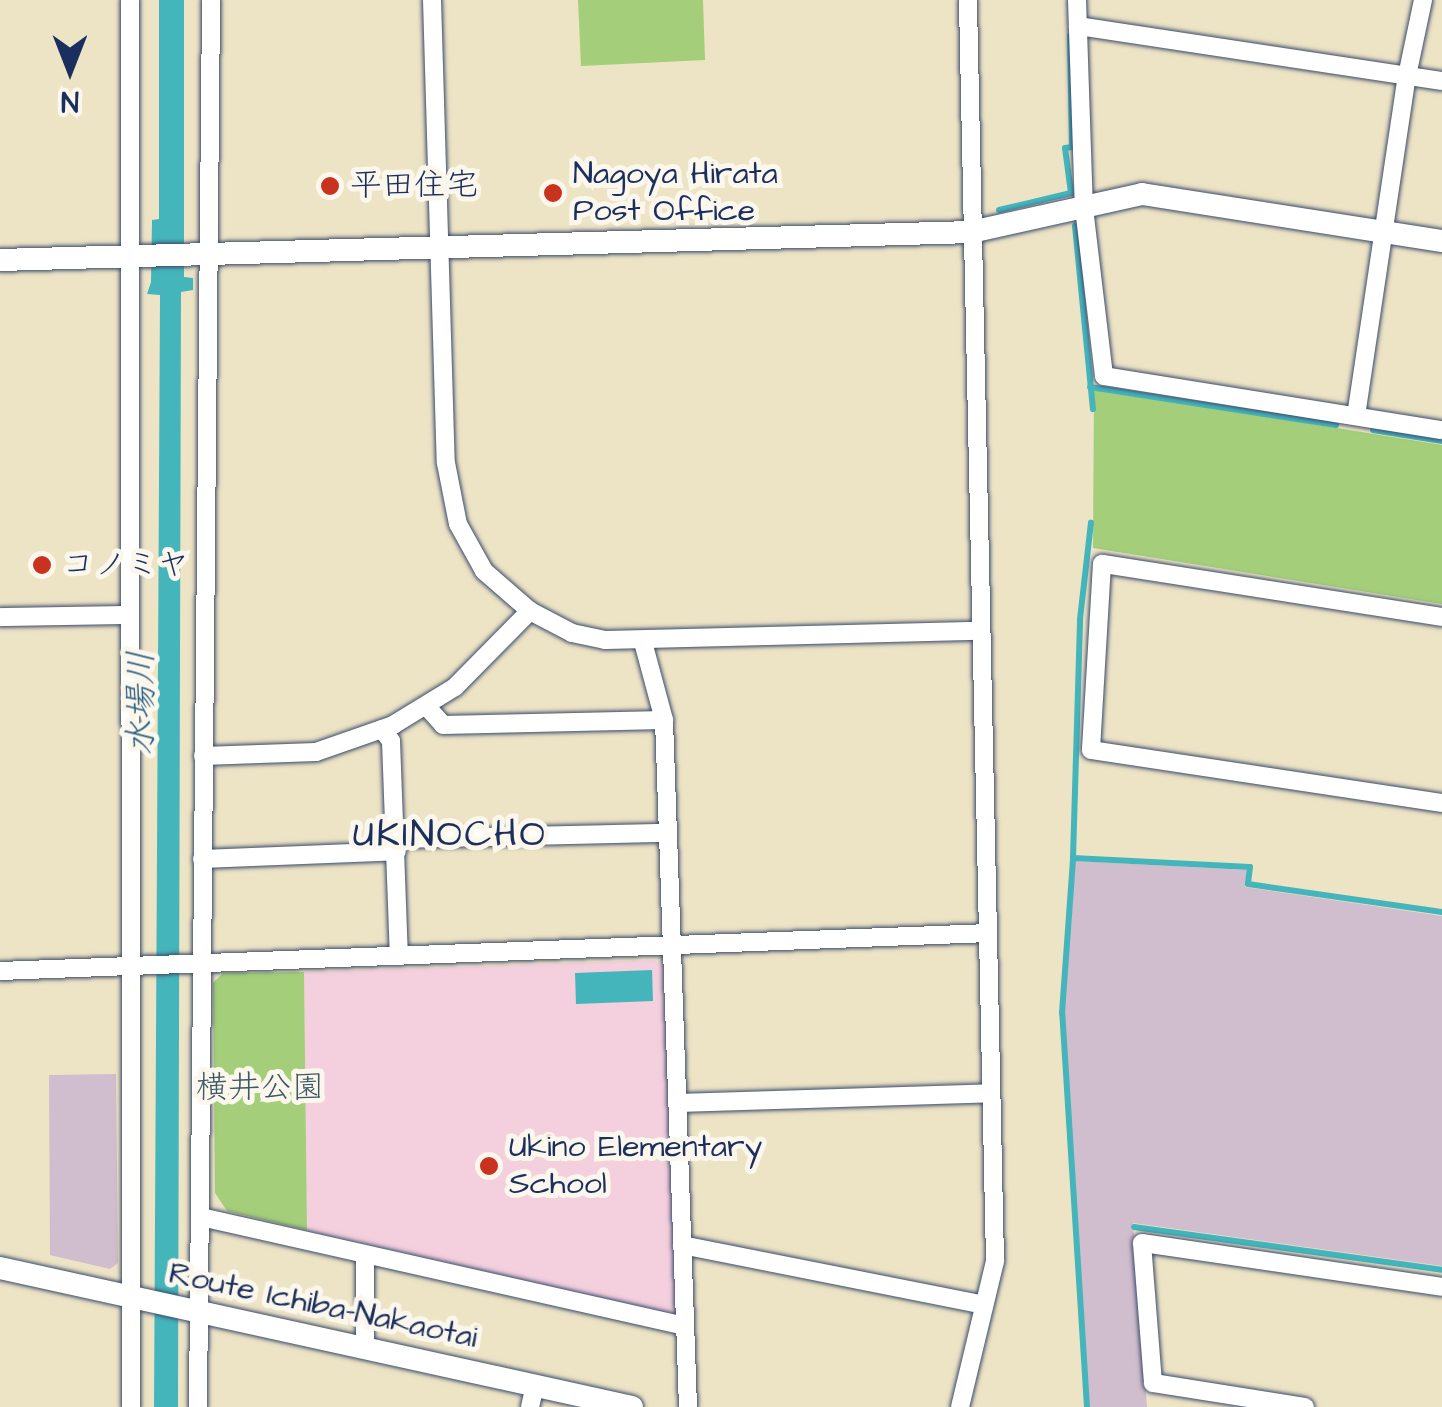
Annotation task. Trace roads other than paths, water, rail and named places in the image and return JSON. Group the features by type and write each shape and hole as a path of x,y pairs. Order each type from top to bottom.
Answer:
{"street":[{"path":"130,0 134,256 130,615 135,966 131,1407"},
{"path":"198,1407 192,1311 200,1216 198,964 203,756 204,254 211,0"},
{"path":"432,0 446,463 458,524 484,572 530,611 572,633 643,642 980,631"},
{"path":"960,1407 995,1261 968,0"},
{"path":"1077,0 1084,208 1104,376 1442,430"},
{"path":"1356,416 1407,76 1423,0"},
{"path":"1078,26 1442,81"},
{"path":"0,260 971,232 1142,194 1442,241"},
{"path":"1442,617 1102,564 1092,750 1442,804"},
{"path":"203,756 316,752 382,729 427,707 481,664 530,611"},
{"path":"0,617 130,615"},
{"path":"643,642 664,720 688,1407"},
{"path":"427,707 443,725 664,720"},
{"path":"382,729 391,741 398,956"},
{"path":"202,859 396,845 668,833"},
{"path":"0,971 987,933"},
{"path":"679,1103 991,1093"},
{"path":"200,1216 685,1326"},
{"path":"1305,1407 1153,1383 1142,1243 1442,1287"},
{"path":"682,1246 984,1305"},
{"path":"365,1256 365,1348"},
{"name":"Route Ichiba-Nakaotai","path":"0,1268 365,1348 532,1396 632,1407"}],"water":[{"path":"159,0 184,0 184,277 193,278 193,290 181,292 178,1407 154,1407 160,295 147,294 151,282 152,220 159,219"},
{"path":"652,970 653,1001 576,1004 575,973"}],"waterway":[{"path":"999,210 1071,193 1065,148 1072,147 1070,36"},
{"path":"1075,226 1093,409"},
{"path":"1090,387 1336,425"},
{"path":"1373,430 1442,441"},
{"path":"1087,1407 1062,1013 1073,858 1080,619 1091,523"},
{"path":"1073,858 1250,867 1248,884 1442,912"},
{"path":"1134,1227 1442,1270"}],"place":[{"name":"平田住宅","path":"330,186"},
{"name":"Nagoya Hirata Post Office","path":"553,193"},
{"name":"コノミヤ","path":"42,565"},
{"name":"Ukino Elementary School","path":"489,1166"}],"district":[{"name":"UKINOCHO","path":"450,836"}],"water label":[{"name":"水場川","path":"142,703"}],"park label":[{"name":"横井公園","path":"260,1088"}]}
